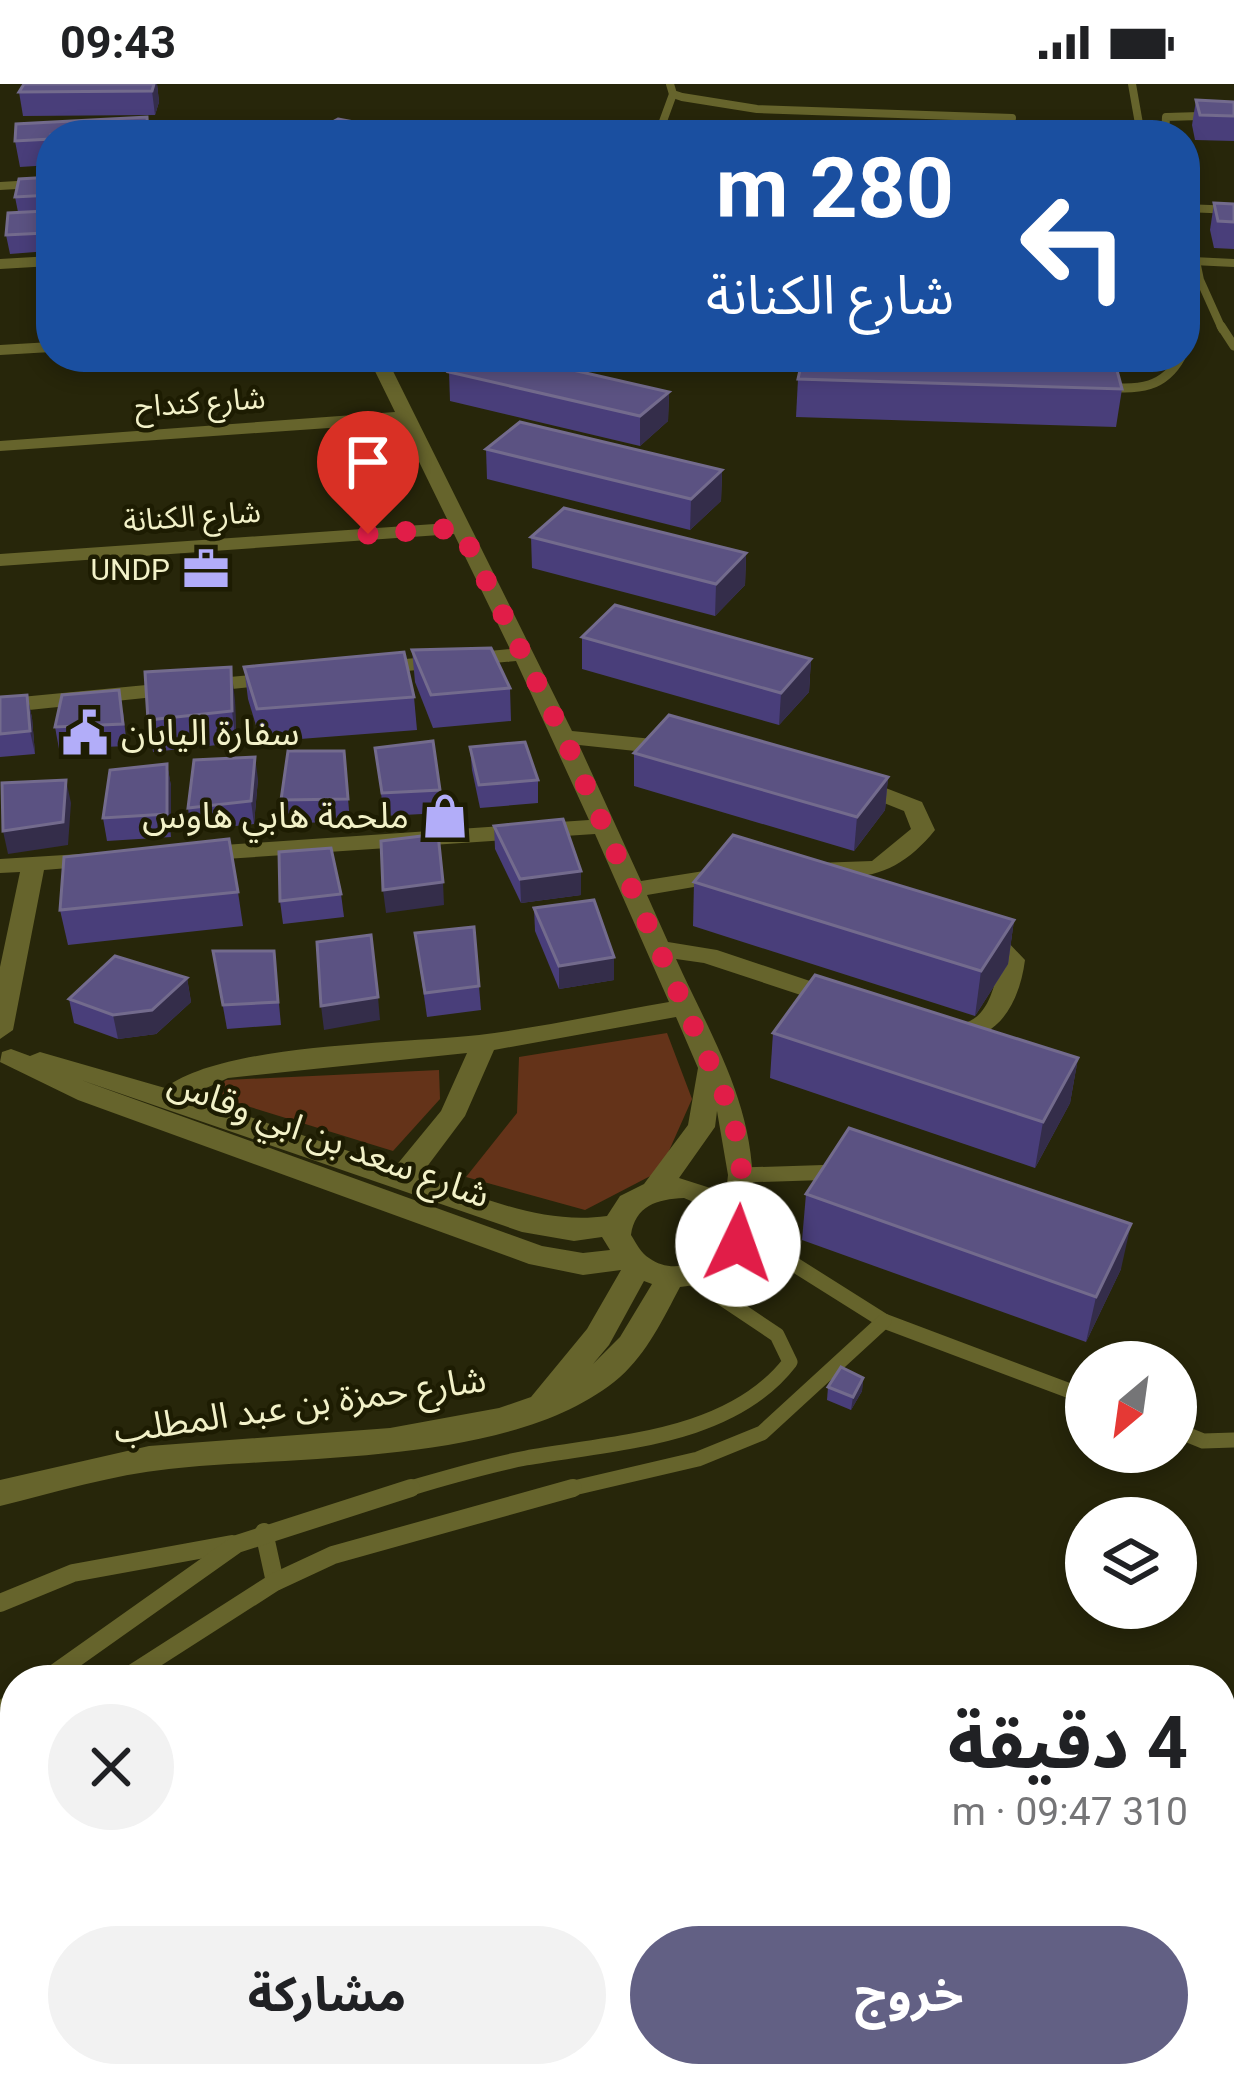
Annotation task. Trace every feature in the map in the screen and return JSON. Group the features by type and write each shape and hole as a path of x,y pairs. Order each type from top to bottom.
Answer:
{"street":[{"path":"0,186 36,184"},
{"path":"0,264 36,262"},
{"path":"0,350 36,348"},
{"path":"384,372 564,737 733,1115 742,1174 738,1244 721,1265 680,1276 633,1262 616,1236 617,1225 629,1204 654,1191 701,1126 710,1069"},
{"name":"شارع كنداح","path":"0,446 404,417"},
{"name":"شارع الكنانة","path":"0,560 460,528"},
{"path":"357,670 524,654"},
{"path":"0,706 310,675"},
{"path":"564,737 692,749"},
{"path":"804,865 873,872 889,865 923,830 914,808 822,774"},
{"path":"175,855 604,826"},
{"path":"0,866 128,858"},
{"path":"3,1052 32,865"},
{"path":"633,890 714,875 754,877"},
{"path":"917,1021 960,1034 978,1030 993,1017 1011,974 1012,960 997,946 951,932"},
{"path":"660,949 708,956 874,1009"},
{"path":"168,1099 193,1080 225,1069 483,1043 686,1007"},
{"path":"400,1179 447,1126 476,1071 483,1043"},
{"name":"شارع سعد بن ابي وقاس","path":"3,1052 81,1070 532,1225 574,1231 617,1225"},
{"name":"شارع سعد بن ابي وقاس","path":"3,1052 88,1094 539,1256 583,1264 633,1262"},
{"path":"654,1191 704,1192 729,1208 738,1225"},
{"name":"شارع حمزة بن عبد المطلب","path":"539,1406 598,1337 633,1262"},
{"name":"شارع حمزة بن عبد المطلب","path":"0,1493 164,1456 390,1438 477,1424 539,1406 577,1390 619,1361 680,1276"}],"lane":[{"path":"1132,84 1138,120"},
{"path":"663,120 672,89 757,109 1012,118"},
{"path":"1166,120 1175,114 1234,116"},
{"path":"1200,209 1234,210"},
{"path":"1200,261 1234,263"},
{"path":"1200,275 1234,346"},
{"path":"1094,386 1139,391 1174,372"},
{"path":"742,1174 854,1173"},
{"path":"738,1225 884,1321 1065,1389"},
{"path":"65,1665 237,1544 264,1532 497,1464 682,1428 775,1385 790,1362 783,1337 772,1327 710,1298 680,1276"},
{"path":"145,1665 275,1582 333,1555 528,1499 698,1459 741,1442 762,1432 884,1321"},
{"path":"1197,1439 1234,1440"},
{"path":"264,1532 275,1582"},
{"path":"0,1603 73,1574 237,1544"}],"shaded area":[{"path":"667,1033 692,1099 660,1171 585,1210 466,1177 517,1113 519,1057"},
{"path":"439,1070 440,1099 393,1151 211,1095 226,1080"}],"building":[{"path":"24,84 154,84 152,91 19,92"},
{"path":"1196,100 1234,102 1234,116 1200,115"},
{"path":"36,123 36,140 15,141 16,124"},
{"path":"36,178 36,196 15,197 19,179"},
{"path":"1214,203 1234,204 1234,222 1218,221"},
{"path":"36,211 36,233 6,235 8,213"},
{"path":"449,372 582,372 669,392 640,416"},
{"path":"800,372 1117,372 1122,389 798,379"},
{"path":"520,422 722,470 691,499 486,449"},
{"path":"564,508 746,553 716,584 531,537"},
{"path":"615,605 811,659 781,693 582,637"},
{"path":"491,648 510,688 431,695 412,650"},
{"path":"404,652 414,697 257,709 244,667"},
{"path":"231,667 232,711 148,720 145,672"},
{"path":"119,690 123,724 55,727 62,695"},
{"path":"27,695 30,731 0,734 0,697"},
{"path":"669,715 888,777 857,817 634,753"},
{"path":"433,741 440,790 382,793 375,748"},
{"path":"525,742 538,780 479,785 470,747"},
{"path":"288,751 344,751 348,799 281,800"},
{"path":"255,757 251,801 188,808 194,760"},
{"path":"167,764 167,814 103,818 110,770"},
{"path":"66,780 63,822 3,831 2,783"},
{"path":"563,819 581,871 520,879 494,826"},
{"path":"438,834 443,882 383,890 381,841"},
{"path":"733,835 1014,920 981,971 694,882"},
{"path":"229,839 238,892 60,910 64,857"},
{"path":"331,848 341,894 280,901 279,852"},
{"path":"594,900 614,957 559,966 534,908"},
{"path":"474,927 479,986 425,993 415,933"},
{"path":"371,935 378,997 321,1006 317,942"},
{"path":"213,951 274,951 278,1002 223,1005"},
{"path":"115,956 187,978 152,1010 113,1015 69,999"},
{"path":"815,975 1078,1058 1043,1122 773,1033"},
{"path":"849,1128 1131,1224 1096,1297 806,1194"},
{"path":"841,1367 863,1378 853,1397 828,1387"}],"place":[{"name":"UNDP","path":"206,569"},
{"name":"سفارة اليابان","path":"85,733"},
{"name":"ملحمة هابي هاوس","path":"445,816"}],"route":[{"path":"368,534 460,528 564,737 733,1115 742,1174 738,1244"}]}
